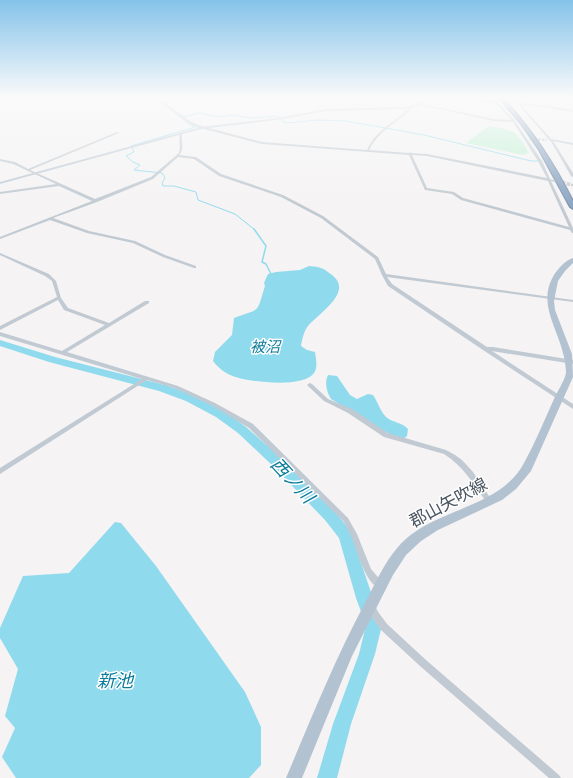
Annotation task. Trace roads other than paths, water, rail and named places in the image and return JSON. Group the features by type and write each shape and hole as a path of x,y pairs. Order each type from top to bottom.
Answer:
{"highway":[{"path":"531,134 573,207"},
{"path":"537,134 573,194"}],"main road":[{"path":"0,183 176,134"},
{"name":"郡山矢吹線","path":"294,778 347,651 402,551 417,537 434,526 498,497 512,486 527,468 560,399 570,374 571,362 551,308 553,286 557,275 562,268 573,260"}],"street":[{"path":"27,170 115,134"},
{"path":"0,238 148,180 178,156 182,149 181,134"},
{"path":"227,134 267,144 410,153 432,156 554,181"},
{"path":"368,150 370,144 379,134"},
{"path":"523,134 540,161 572,231"},
{"path":"545,134 573,176"},
{"path":"525,138 530,139"},
{"path":"547,140 573,144"},
{"path":"410,153 426,189 453,193 465,200 572,231"},
{"path":"178,156 195,158 220,175 282,196 322,217 377,258 390,285 573,407"},
{"path":"0,160 11,162 96,201"},
{"path":"0,193 60,185"},
{"path":"51,219 88,232 134,242 164,256 195,267"},
{"path":"0,254 47,275 54,281 59,298 64,307 69,311 110,325"},
{"path":"384,275 573,301"},
{"path":"0,328 59,298"},
{"path":"62,353 147,302"},
{"path":"0,334 176,387 213,404 251,426 346,520 354,533 367,569 376,582 382,586"},
{"path":"484,349 493,349 571,362"},
{"path":"0,471 147,378"},
{"path":"310,385 326,400 350,411 386,435 446,452 453,456 460,461 489,502"},
{"path":"368,612 423,663 556,778"}],"water":[{"name":"被沼","path":"309,266 322,268 332,275 338,282 339,288 337,295 332,302 308,326 303,335 301,346 307,350 315,352 316,366 314,373 308,378 298,381 274,383 237,378 220,369 213,361 215,352 232,335 234,318 257,309 268,274 300,270"},
{"path":"328,375 337,376 350,395 357,399 368,394 373,395 386,417 408,429 407,436 403,439 393,436 331,399 326,387"},
{"name":"新池","path":"115,522 121,523 156,566 245,692 261,727 261,765 249,778 16,778 2,757 15,728 5,716 18,669 0,638 0,628 23,576 69,573"}],"waterway":[{"path":"170,134 131,146 134,152 126,156 133,162 140,165 134,170 162,173 165,178 162,183 163,186 174,186 196,192 198,200 235,214 254,229"},
{"path":"420,134 531,161 538,161"},
{"path":"254,229 266,246 262,262 266,264 272,276"},
{"name":"西ノ川","path":"0,343 53,360 161,388 190,398 220,414 242,430 277,462 330,516 345,535 364,598 374,625 367,654 342,724 327,778"}],"tunnel":[{"path":"530,139 547,140"},
{"path":"557,181 572,185"}]}
